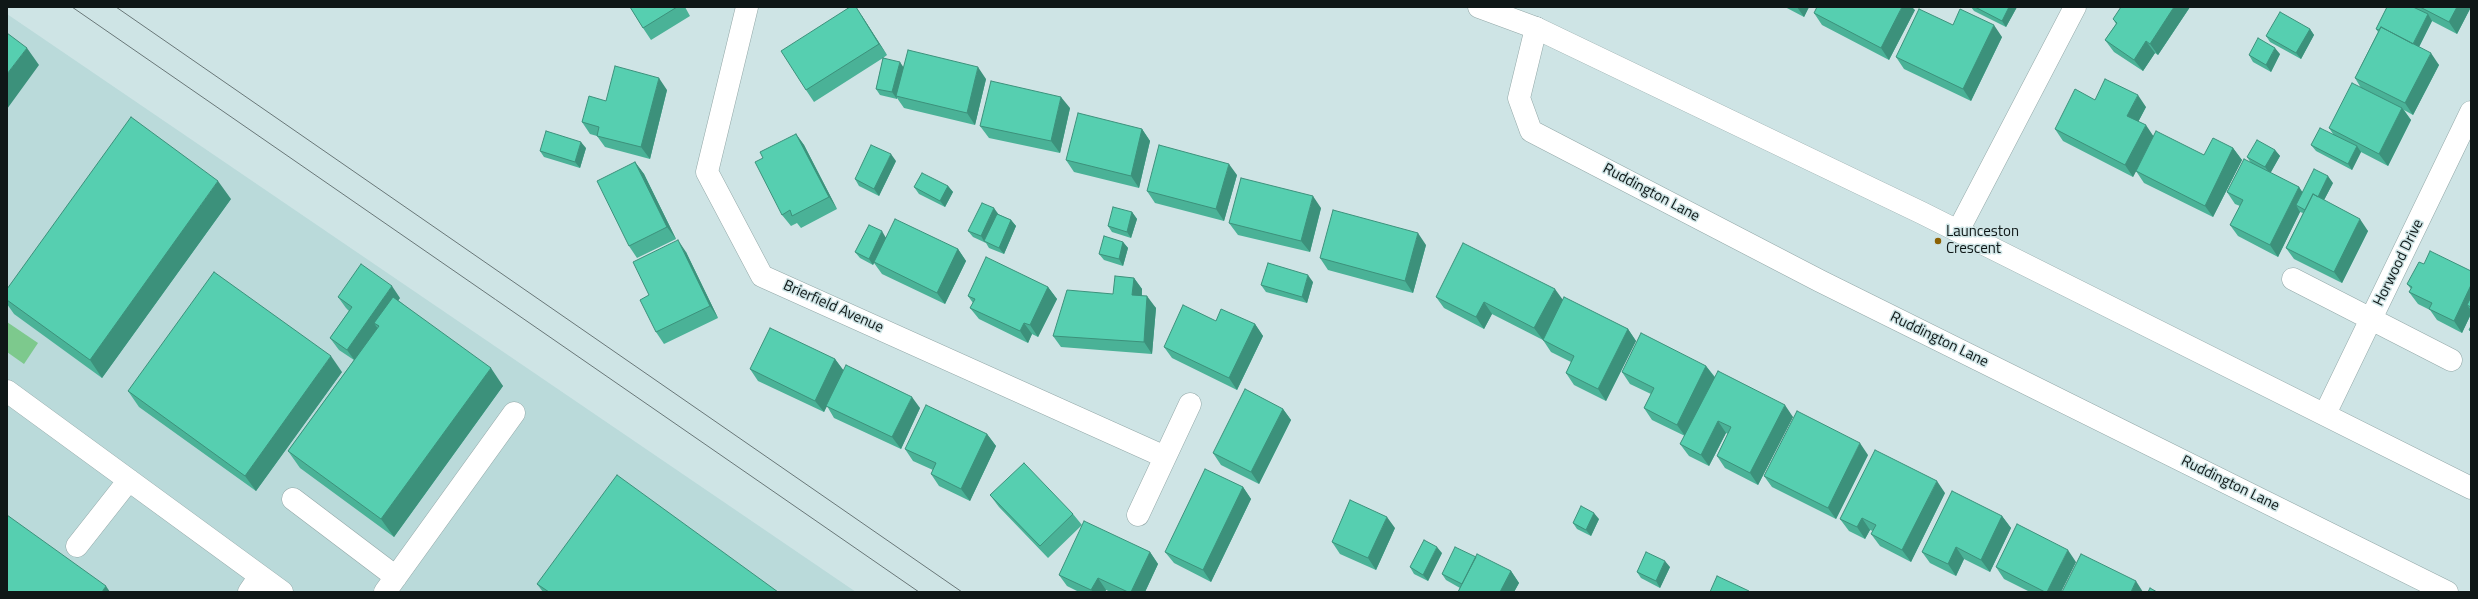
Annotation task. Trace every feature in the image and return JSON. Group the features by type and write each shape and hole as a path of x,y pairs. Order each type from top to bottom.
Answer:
{"street":[{"name":"Brierfield Avenue","path":"747,7 707,172 762,276 1165,457"},
{"path":"1479,7 1536,28 1958,231 2471,488"},
{"path":"1958,231 2074,7"},
{"name":"Ruddington Lane","path":"1536,28 1519,98 1532,131 1820,281 2446,592"},
{"name":"Horwood Drive","path":"2325,414 2372,320 2471,112"},
{"path":"2293,279 2451,360"},
{"path":"8,393 129,480 255,584 282,592"},
{"path":"1138,515 1190,404"},
{"path":"292,499 390,584 514,413"},
{"path":"78,546 129,480"}],"shaded area":[{"path":"7,14 856,592 7,592"}],"green space":[{"path":"7,322 38,343 24,364 7,352"}],"building":[{"path":"630,7 677,7 643,28"},
{"path":"850,7 856,7 879,44 806,90 781,51"},
{"path":"1817,7 1902,7 1881,48 1814,13"},
{"path":"1975,7 2009,7 2002,21"},
{"path":"2121,7 2174,7 2150,44 2146,41 2134,60 2105,40 2117,23 2113,19"},
{"path":"2387,7 2413,7 2428,14 2413,44 2381,27 2379,30 2376,29"},
{"path":"2420,7 2457,7 2449,22"},
{"path":"1919,9 1953,25 1960,9 1994,25 1963,89 1896,57"},
{"path":"2280,12 2310,29 2296,53 2266,36"},
{"path":"2381,27 2431,53 2405,103 2355,78"},
{"path":"7,33 27,48 7,74"},
{"path":"2258,38 2275,48 2266,65 2249,55"},
{"path":"908,50 978,67 967,113 896,96"},
{"path":"883,58 900,62 892,92 876,89"},
{"path":"615,66 659,78 641,147 597,136 599,127 582,122 589,96 606,101"},
{"path":"2105,79 2138,95 2127,116 2146,125 2125,165 2055,129 2075,89 2095,100"},
{"path":"991,81 1061,97 1051,141 980,126"},
{"path":"2352,83 2402,108 2379,154 2329,128"},
{"path":"1078,113 1142,129 1131,176 1066,160"},
{"path":"131,117 218,181 90,360 7,300 7,289"},
{"path":"2320,128 2357,146 2348,164 2311,145"},
{"path":"546,131 581,142 575,162 540,151"},
{"path":"2156,131 2204,155 2213,138 2233,148 2205,206 2136,171"},
{"path":"796,134 829,197 792,216 790,210 782,215 755,162 763,158 760,152"},
{"path":"2257,140 2275,150 2265,167 2247,157"},
{"path":"871,145 891,154 874,189 855,179"},
{"path":"1159,145 1229,164 1216,209 1147,191"},
{"path":"2244,159 2299,187 2270,245 2230,225 2243,200 2227,192"},
{"path":"635,162 667,227 629,246 597,181"},
{"path":"2314,169 2328,176 2318,197 2313,194 2305,210 2296,205"},
{"path":"922,173 948,186 940,201 914,187"},
{"path":"1241,178 1313,196 1301,241 1229,223"},
{"path":"2313,194 2360,219 2334,272 2286,248"},
{"path":"982,203 994,208 981,236 968,231"},
{"path":"1113,207 1132,212 1127,232 1108,226"},
{"path":"1333,210 1418,233 1405,281 1320,258"},
{"path":"997,214 1011,220 999,248 984,241"},
{"path":"895,219 958,249 937,293 874,262"},
{"path":"869,225 882,231 869,259 855,252"},
{"path":"1104,236 1123,242 1119,259 1099,254"},
{"path":"678,240 710,306 656,332 640,300 649,295 633,262"},
{"path":"1463,243 1555,289 1534,328 1484,302 1476,317 1436,297"},
{"path":"2430,251 2471,271 2471,285 2454,321 2429,309 2432,303 2409,292 2412,287 2407,284 2419,262 2424,264"},
{"path":"986,257 1048,287 1030,325 1024,323 1020,331 970,308 975,299 968,296"},
{"path":"1268,263 1308,275 1302,297 1261,285"},
{"path":"361,264 392,286 347,350 330,338 352,307 338,297"},
{"path":"214,272 331,356 245,476 128,391"},
{"path":"1115,276 1134,278 1132,295 1147,296 1144,342 1053,336 1067,290 1113,294"},
{"path":"393,297 491,368 381,519 288,451 379,326 374,323"},
{"path":"1564,297 1628,329 1598,389 1566,373 1574,356 1543,340"},
{"path":"2471,297 2471,307 2467,305"},
{"path":"1183,305 1216,321 1221,309 1255,324 1229,378 1164,347"},
{"path":"770,328 835,359 815,401 750,369"},
{"path":"1641,333 1706,366 1677,425 1644,408 1654,388 1622,372"},
{"path":"846,365 912,397 892,437 826,406"},
{"path":"1718,371 1785,405 1750,473 1717,456 1731,427 1718,421 1701,455 1680,444"},
{"path":"1245,389 1283,409 1251,472 1213,453"},
{"path":"926,405 987,434 961,489 931,474 936,463 905,449"},
{"path":"1797,411 1860,443 1828,508 1764,476"},
{"path":"1875,450 1937,481 1902,550 1871,534 1876,525 1862,518 1857,527 1840,519"},
{"path":"1024,463 1073,514 1040,546 990,495"},
{"path":"1205,469 1243,487 1203,570 1165,552"},
{"path":"617,475 778,592 549,592 537,584"},
{"path":"1952,491 2002,516 1981,560 1956,547 1948,564 1922,552"},
{"path":"1350,500 1387,517 1368,558 1332,542"},
{"path":"1581,506 1594,513 1586,530 1573,523"},
{"path":"7,515 106,586 102,592 7,592"},
{"path":"1084,521 1150,552 1131,592 1098,578 1091,590 1059,575"},
{"path":"2017,524 2068,550 2047,592 1996,567"},
{"path":"1424,540 1437,547 1423,575 1410,567"},
{"path":"1455,547 1476,557 1462,584 1442,574"},
{"path":"1646,552 1665,561 1656,581 1637,572"},
{"path":"1477,554 1511,571 1500,592 1458,592"},
{"path":"2081,554 2136,581 2131,592 2062,592"},
{"path":"1717,576 1749,591 1710,592"},
{"path":"2150,588 2157,592 2148,592"}],"tram line":[{"path":"72,7 919,592"},
{"path":"116,7 962,592"}],"place":[{"name":"Launceston Crescent","path":"1938,241"}]}
